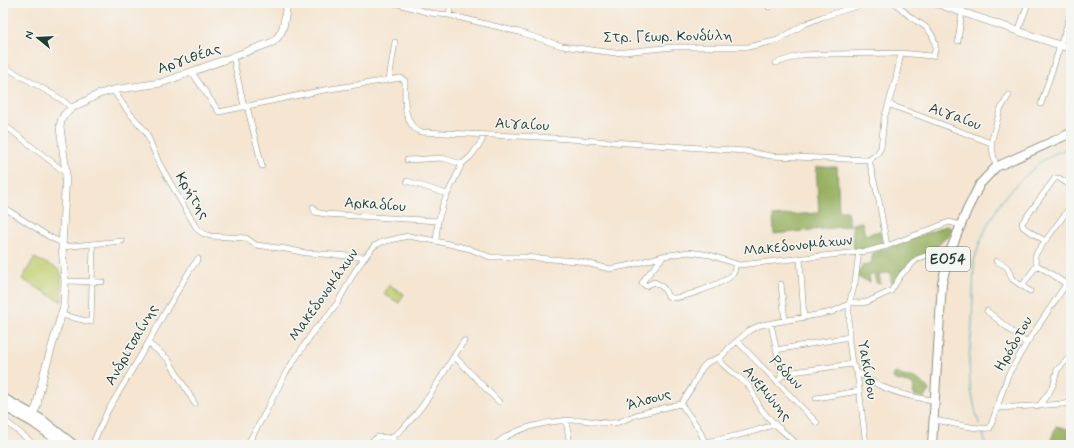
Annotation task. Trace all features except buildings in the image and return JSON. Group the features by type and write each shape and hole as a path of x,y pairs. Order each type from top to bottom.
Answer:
{"main road":[{"name":"ΕΟ54","path":"932,445 942,283 949,254 961,225 980,184 996,167 1071,133"},
{"path":"3,398 64,445"},
{"path":"3,406 28,416 56,430 74,445"}],"street":[{"name":"Αργιθέας","path":"72,108 99,94 113,90 161,83 265,46 279,37 283,28 287,3"},
{"name":"Στρ. Γεωρ. Κονδύλη","path":"394,3 519,32 562,46 615,53 673,47 748,46 766,43 778,40 805,24 822,17 867,3"},
{"path":"449,15 452,3"},
{"path":"776,62 801,55 901,53 930,56 934,53 935,46 933,36 927,28 911,18 895,3"},
{"path":"935,3 1071,49"},
{"path":"958,41 963,3"},
{"path":"1018,32 1028,3"},
{"path":"1041,104 1071,13"},
{"path":"389,80 395,42"},
{"path":"888,246 869,160 877,154 881,148 884,119 901,53"},
{"path":"233,57 262,166"},
{"path":"3,66 61,99 72,108 64,115 61,120 60,127 66,173 62,245 65,302 44,373 37,406 28,416"},
{"name":"Αιγαίου","path":"191,72 220,112 324,90 401,78 405,81 406,107 410,125 415,130 420,132 745,151 771,156 869,160"},
{"name":"Κρήτης","path":"113,90 124,106 146,132 159,164 197,229 202,233 210,236 234,238 241,237 246,238 256,245 306,253 365,257"},
{"path":"991,143 1000,110 1009,95"},
{"name":"Αιγαίου","path":"888,104 991,143 996,167"},
{"path":"3,124 66,173"},
{"path":"436,241 438,221 447,194 462,164 471,156 482,141 483,135"},
{"path":"407,160 442,158 462,164"},
{"path":"1045,241 1023,227 1022,223 1056,178 1059,178 1071,186"},
{"path":"407,181 447,194"},
{"path":"1066,284 1037,265 1035,256 1071,206"},
{"path":"3,207 62,245 122,241"},
{"name":"Αρκαδίου","path":"313,207 315,212 325,214 438,221"},
{"name":"Μακεδονομάχων","path":"247,445 285,374 315,329 338,302 355,271 365,257 374,246 382,242 408,236 470,248 490,257 523,257 578,261 605,269 690,252 710,255 736,264 876,249 888,246 949,222 961,225"},
{"path":"62,315 91,322 93,244"},
{"name":"Υακίνθου","path":"859,251 855,283 850,303 849,348 852,364 857,372 866,445"},
{"path":"664,256 642,283 646,286 654,282 664,289 670,298 684,297 708,288 728,278 734,271 736,264"},
{"path":"850,303 860,304 867,302 891,291 901,275 917,260 925,256"},
{"path":"800,258 804,318"},
{"name":"Ανδριτσαίνης","path":"92,445 107,412 148,343 167,307 198,259"},
{"path":"996,261 1010,270 1012,279 1030,291"},
{"path":"1022,286 1037,265"},
{"name":"Ηρόδοτου","path":"933,420 980,428 990,428 1008,375 1026,343 1071,277"},
{"path":"65,281 92,283 102,282"},
{"path":"781,284 785,320"},
{"name":"Άλσους","path":"495,445 511,434 526,428 560,420 604,423 619,422 659,408 681,404 702,368 707,363 722,356 737,341 756,327 785,320 804,318 832,312 850,303"},
{"path":"987,311 1026,343"},
{"path":"771,324 782,376"},
{"path":"776,350 849,337"},
{"path":"391,438 402,430 414,417 431,394 464,341"},
{"name":"Ρόδων","path":"737,341 817,423"},
{"path":"148,343 168,359 195,404"},
{"path":"454,356 500,402"},
{"path":"1039,406 1050,391 1054,383 1057,370 1071,356"},
{"name":"Ανεμώνης","path":"718,358 748,385 762,410 798,445"},
{"path":"776,381 782,376 793,372 852,364"},
{"path":"857,372 886,390 916,398 934,400"},
{"path":"816,398 859,391"},
{"path":"997,408 1071,403"},
{"path":"681,404 699,429 706,444 739,436 775,424"},
{"path":"3,429 5,421 35,445"},
{"path":"566,421 570,445"},
{"path":"367,445 378,437 391,438 400,445"}],"green space":[{"path":"816,167 837,167 839,211 847,211 850,226 774,234 773,216 819,213"},
{"path":"862,222 865,235 880,231 883,247 854,250 852,224"},
{"path":"949,225 954,230 930,253 905,267 892,288 890,272 879,275 881,284 876,283 874,274 869,276 870,282 857,277 862,266 871,264 873,253"},
{"path":"34,258 61,272 62,302 22,279"},
{"path":"389,285 404,294 399,303 384,294"},
{"path":"898,373 902,376 916,379 924,384 929,391 924,398 913,395 914,388 912,384 893,378 894,374"},
{"path":"1056,426 1071,430 1071,445 1049,445"}],"waterway":[{"path":"980,425 976,414 970,385 969,359 972,327 974,261 980,242 988,224 1002,200 1020,181 1039,163 1051,155 1071,147"},
{"path":"982,430 986,445"}]}
